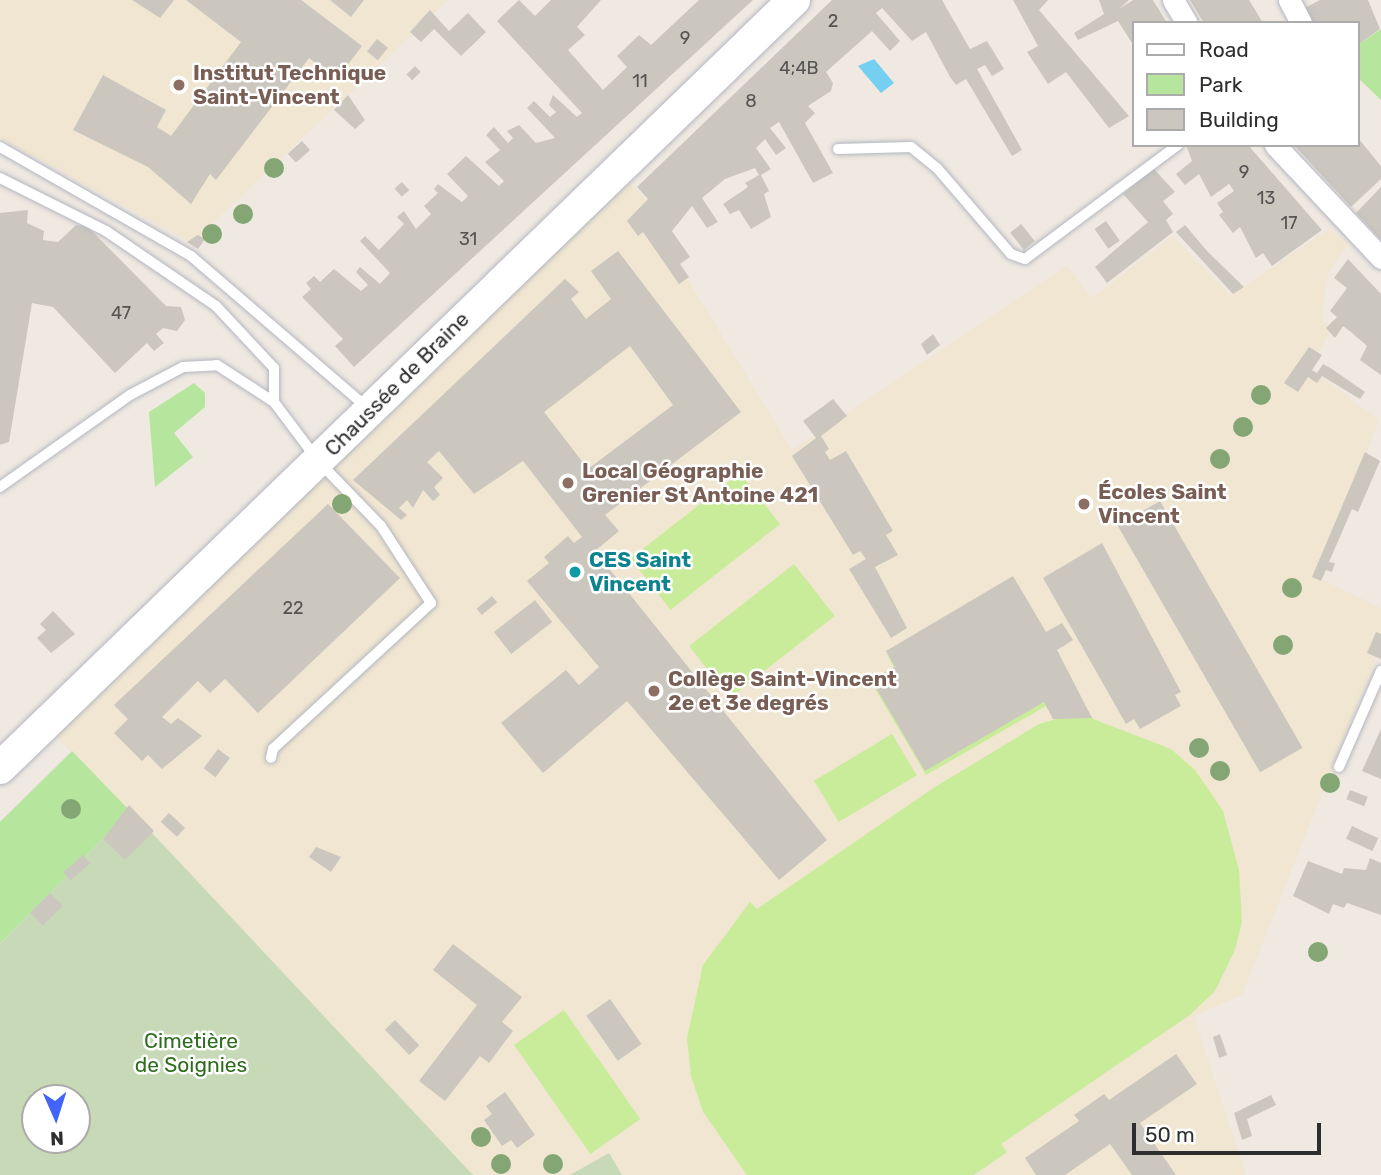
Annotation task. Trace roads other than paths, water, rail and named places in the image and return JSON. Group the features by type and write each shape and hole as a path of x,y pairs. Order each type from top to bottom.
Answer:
{"street":[{"name":"Chaussée de Braine","path":"1,766 794,0"},
{"path":"1173,0 1186,21"},
{"path":"1289,0 1300,21"},
{"path":"1277,147 1381,258"}],"lane":[{"path":"0,147 191,256 371,410"},
{"path":"838,149 911,147 937,168 1011,254 1025,259 1175,147"},
{"path":"0,178 106,231 216,306 274,368 274,402"},
{"path":"0,487 130,395 183,368 217,365 274,402 319,461 381,526 431,603 273,749 271,758"},
{"path":"1339,767 1381,671"}],"water":[{"path":"874,59 894,83 881,93 858,66"}],"place":[{"name":"Institut Technique Saint-Vincent","path":"179,85"},
{"name":"Local Géographie Grenier St Antoine 421","path":"568,483"},
{"name":"Écoles Saint Vincent","path":"1084,504"},
{"name":"CES Saint Vincent","path":"575,572"},
{"name":"Collège Saint-Vincent 2e et 3e degrés","path":"654,691"}],"park label":[{"name":"Cimetière de Soignies","path":"191,1053"}]}
